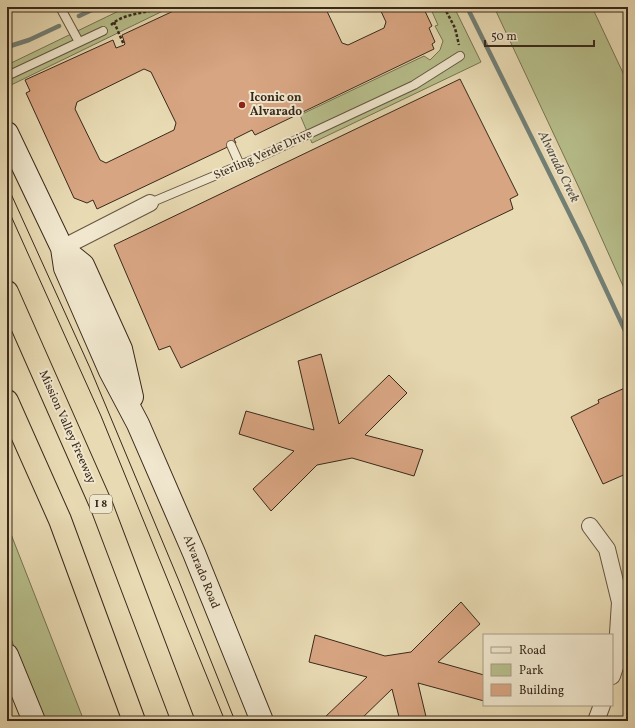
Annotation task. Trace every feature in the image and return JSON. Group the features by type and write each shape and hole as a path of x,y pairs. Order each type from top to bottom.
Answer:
{"highway":[{"name":"Mission Valley Freeway","path":"7,292 102,507 183,721"},
{"path":"7,401 60,520 134,721"}],"street":[{"name":"Alvarado Road","path":"7,133 62,248 65,268 110,371 138,424 194,553 262,721"},
{"name":"Sterling Verde Drive","path":"62,248 150,203"},
{"path":"590,526 607,549 620,602 616,664 613,673"},
{"path":"7,655 34,721"},
{"path":"596,721 602,706"}],"lane":[{"path":"60,7 79,42"},
{"path":"7,76 103,31"},
{"name":"Sterling Verde Drive","path":"150,203 309,135 414,85 460,56"},
{"path":"231,145 240,165"},
{"path":"617,653 628,665"}],"path":[{"path":"103,31 114,22 129,14 160,7"},
{"path":"444,7 455,28 460,56"},
{"path":"114,22 124,45"}],"green space":[{"path":"127,7 171,7 9,86 7,80 7,65"},
{"path":"430,7 454,7 481,62 312,143 300,115 424,56 430,60 440,50 443,41 435,26 438,25"},
{"path":"494,7 592,7 624,75 628,85 628,297 580,190"},
{"path":"7,524 84,721 42,721 7,628"}],"building":[{"name":"Iconic on Alvarado","path":"182,7 325,7 342,43 348,45 384,28 386,22 379,7 423,7 432,26 429,28 435,42 432,44 434,49 255,135 252,130 234,139 236,143 97,209 93,200 87,203 74,198 26,93 30,91 25,80 113,40 116,48 124,45 122,35","holes":["144,69 151,72 176,123 174,130 106,163 100,160 75,109 77,102"]},
{"path":"460,79 518,195 510,199 513,209 181,368 170,346 159,350 114,245"},
{"path":"321,354 339,424 389,375 407,393 365,435 423,450 414,476 352,458 317,465 271,511 253,489 294,451 239,434 246,411 314,430 298,361"},
{"path":"627,387 628,473 603,484 571,417 599,403 598,400"},
{"path":"461,602 480,624 438,662 483,675 483,701 418,683 427,721 400,721 392,689 359,721 327,721 324,718 367,677 309,662 315,635 385,656 411,652"}],"waterway":[{"name":"Alvarado Creek","path":"79,16 98,7"},
{"name":"Alvarado Creek","path":"467,7 584,243 628,337"},
{"name":"Alvarado Creek","path":"7,47 29,40 59,26"}],"tram line":[{"path":"7,185 90,368 179,581 235,721"},
{"path":"7,207 101,416 225,721"}],"place":[{"name":"Iconic on Alvarado","path":"242,105"}]}
